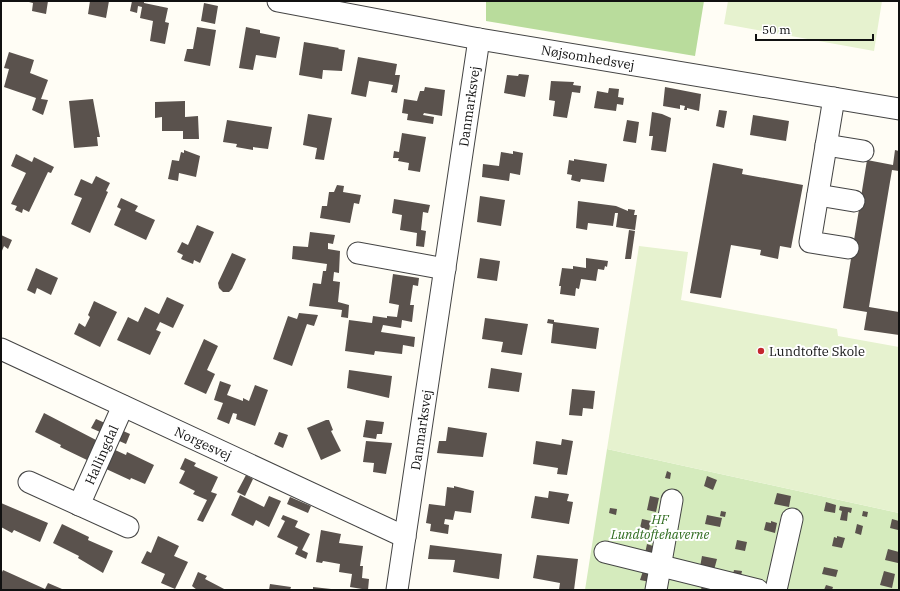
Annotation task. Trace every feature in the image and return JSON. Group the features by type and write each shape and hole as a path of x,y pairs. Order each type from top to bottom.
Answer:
{"street":[{"name":"Nøjsomhedsvej","path":"278,1 479,39 899,109"},
{"name":"Danmarksvej","path":"397,590 479,39"},
{"path":"834,98 810,242 848,248"},
{"path":"826,144 863,151"},
{"path":"818,195 854,201"},
{"path":"358,254 445,269"},
{"name":"Norgesvej","path":"1,349 405,537"},
{"name":"Hallingdal","path":"79,505 123,406"},
{"path":"29,482 128,527"},
{"path":"656,590 672,500"},
{"path":"776,590 792,520"},
{"path":"605,552 758,590"}],"green space":[{"path":"486,1 704,1 695,56 486,21"},
{"path":"728,1 882,1 874,51 724,24"},
{"path":"639,246 688,252 681,300 837,329 838,336 899,347 899,513 607,449"},
{"name":"HF Lundtoftehaverne","path":"607,449 899,513 899,590 585,590"}],"building":[{"path":"25,1 48,1 46,14 32,11 33,3"},
{"path":"90,1 109,1 106,18 88,14"},
{"path":"132,1 144,1 144,3 168,8 165,22 169,23 165,44 150,41 153,21 140,18 142,7 138,6 137,13 130,11"},
{"path":"204,3 218,6 215,24 201,21"},
{"path":"197,27 216,30 210,66 184,61 187,49 193,49"},
{"path":"246,27 260,30 260,33 280,37 276,58 256,55 253,70 239,68"},
{"path":"304,42 345,50 342,71 323,70 322,79 299,75"},
{"path":"9,52 34,60 30,73 48,80 41,99 48,100 43,115 32,110 36,98 4,87 9,69 4,68"},
{"path":"358,57 397,64 395,75 400,75 397,93 391,92 393,85 369,81 366,97 351,94"},
{"path":"519,74 529,75 525,97 504,93 507,75 518,76"},
{"path":"551,81 574,82 573,85 581,86 580,93 572,92 567,118 553,116 555,101 549,100"},
{"path":"425,87 445,90 442,116 424,113 423,115 434,117 433,124 407,120 408,114 402,113 404,99 417,101 420,91 424,91"},
{"path":"665,87 701,94 699,111 687,108 687,110 684,110 685,106 680,105 680,109 663,106"},
{"path":"609,88 619,89 618,97 624,98 623,105 617,104 616,111 594,108 597,91 608,93"},
{"path":"93,99 100,137 97,137 98,146 74,148 69,101"},
{"path":"185,101 185,117 198,116 199,139 183,139 183,131 162,131 162,117 155,118 155,102"},
{"path":"719,110 727,111 724,128 716,126"},
{"path":"652,112 671,118 666,152 651,150 653,136 649,136"},
{"path":"308,114 332,118 324,160 315,159 317,148 303,145"},
{"path":"753,115 789,121 786,141 750,135"},
{"path":"227,120 272,127 268,149 253,147 253,150 236,147 237,144 223,142"},
{"path":"627,120 639,122 636,143 623,141"},
{"path":"402,133 426,137 420,172 408,170 409,163 398,161 399,158 393,158 394,151 399,152"},
{"path":"184,150 200,156 196,177 179,173 178,181 168,179 172,160 179,161 181,152 184,153"},
{"path":"895,150 899,151 899,171 892,170 869,307 899,312 899,335 864,330 867,312 843,308 867,160 893,165"},
{"path":"513,151 523,153 520,175 510,173 509,181 482,177 483,164 499,166 501,152 513,154"},
{"path":"16,154 32,162 34,157 54,167 51,173 48,172 29,212 23,209 22,213 15,210 17,206 11,204 26,173 11,166"},
{"path":"574,159 607,164 604,182 581,179 580,182 571,180 572,175 567,174 569,160 574,161"},
{"path":"713,163 743,169 742,174 803,185 791,248 780,246 778,259 760,255 761,250 731,245 721,298 690,293"},
{"path":"96,176 110,183 106,191 108,192 90,233 71,224 82,198 74,195 81,179 92,184"},
{"path":"337,185 344,186 343,192 361,195 359,204 354,203 350,223 320,218 322,206 327,206 329,192 334,192"},
{"path":"480,196 505,200 501,226 477,222"},
{"path":"121,198 138,206 135,211 155,220 146,240 114,225 121,209 117,207"},
{"path":"394,199 430,205 428,213 423,212 421,230 426,231 424,247 416,246 417,233 400,230 402,215 392,213"},
{"path":"578,201 616,206 628,211 628,209 635,210 634,215 637,215 635,230 616,227 618,213 615,213 613,226 588,223 587,230 576,228"},
{"path":"197,225 214,232 200,263 194,260 193,264 181,259 183,255 177,252 182,242 188,245"},
{"path":"629,230 635,231 631,259 625,259"},
{"path":"310,232 335,235 333,244 328,243 328,249 340,251 339,273 334,272 333,281 340,282 338,302 349,305 348,318 341,317 342,310 309,306 313,283 321,284 323,271 326,271 327,264 292,259 293,246 308,247"},
{"path":"1,235 12,240 8,249 4,246 1,253"},
{"path":"232,253 246,259 232,289 229,292 223,292 219,288 218,283"},
{"path":"480,258 500,261 497,281 477,278"},
{"path":"586,258 608,261 607,267 605,266 604,270 598,269 596,281 581,279 579,289 576,288 575,296 560,294 561,286 559,286 562,268 573,269 573,266 586,268"},
{"path":"36,268 58,278 51,295 37,288 35,294 27,290"},
{"path":"393,274 419,278 418,286 413,285 410,305 414,305 412,322 402,320 401,328 383,325 381,332 415,337 414,347 403,345 402,354 375,351 374,355 345,351 349,320 372,323 373,316 387,318 387,316 397,317 399,305 389,303"},
{"path":"167,297 184,305 173,328 160,322 156,330 161,332 150,355 117,340 128,317 138,322 145,307 159,314"},
{"path":"94,301 117,312 100,347 74,334 79,323 85,327 90,317 88,315"},
{"path":"299,313 318,315 314,326 307,324 292,366 273,359 288,316 297,319"},
{"path":"485,318 528,324 522,355 501,352 503,342 482,339"},
{"path":"548,319 554,320 554,322 599,328 596,349 551,343 553,324 547,323"},
{"path":"204,339 218,346 207,370 215,374 206,394 184,384"},
{"path":"491,368 522,373 519,392 488,388"},
{"path":"349,370 392,376 389,398 347,388"},
{"path":"220,381 231,385 227,395 243,401 243,398 249,401 255,385 268,390 255,426 236,419 237,414 233,413 229,424 217,419 223,403 214,400"},
{"path":"572,389 595,391 593,409 583,408 582,416 569,415"},
{"path":"44,413 96,440 87,460 60,447 61,445 35,432"},
{"path":"96,419 105,423 100,432 91,428"},
{"path":"329,420 333,430 331,431 341,451 321,460 307,428"},
{"path":"366,420 384,422 382,434 377,434 376,439 363,437"},
{"path":"448,427 487,433 483,457 437,453 439,441 446,441"},
{"path":"121,430 130,434 126,444 117,440"},
{"path":"279,432 288,435 283,448 274,444"},
{"path":"562,439 573,441 567,475 557,474 558,468 533,464 536,441 561,445"},
{"path":"366,441 392,443 386,474 373,472 374,463 363,462"},
{"path":"113,449 126,455 127,452 154,465 145,484 131,478 130,480 104,468"},
{"path":"185,458 196,463 194,466 218,477 211,492 217,494 203,522 197,520 207,500 193,494 195,491 179,483 185,471 180,469"},
{"path":"667,471 671,473 670,479 665,478"},
{"path":"246,475 253,479 245,496 237,492"},
{"path":"707,476 717,480 713,490 704,486"},
{"path":"454,486 474,491 471,513 455,511 453,520 445,519 444,524 449,525 448,534 430,531 431,524 426,523 429,504 445,506 447,487 454,488"},
{"path":"549,491 569,494 567,501 573,502 569,524 531,518 535,496 548,498"},
{"path":"777,493 791,496 789,507 774,504"},
{"path":"240,495 264,507 269,496 281,501 269,527 256,520 253,526 231,515"},
{"path":"650,496 659,498 656,512 647,510"},
{"path":"290,497 311,506 308,513 287,504"},
{"path":"826,502 836,505 835,513 824,511"},
{"path":"1,503 48,523 40,542 14,530 12,533 1,527"},
{"path":"840,506 852,508 851,513 848,512 847,521 840,520 842,511 839,510"},
{"path":"610,508 617,509 616,515 609,513"},
{"path":"721,511 726,512 725,517 720,516"},
{"path":"863,511 868,512 867,517 862,516"},
{"path":"283,515 298,521 295,527 310,534 302,550 308,553 306,559 295,554 298,547 277,537 285,521 281,519"},
{"path":"707,515 722,518 720,527 705,524"},
{"path":"642,519 651,521 649,530 640,528"},
{"path":"892,519 899,521 898,530 890,528"},
{"path":"771,521 777,523 775,533 764,530 766,522 771,523"},
{"path":"62,524 89,537 88,540 113,551 103,573 78,558 79,556 53,543"},
{"path":"857,524 863,526 861,535 855,533"},
{"path":"321,530 341,534 339,543 363,546 360,566 363,566 362,578 369,579 368,590 350,587 352,574 339,572 340,564 323,561 322,563 316,562"},
{"path":"158,536 179,546 174,556 188,562 175,589 161,583 165,574 141,563 147,551 151,553"},
{"path":"837,536 845,538 842,548 832,546 834,537 837,538"},
{"path":"737,540 747,542 745,551 735,549"},
{"path":"647,544 656,547 653,560 644,558"},
{"path":"430,545 502,554 499,579 453,572 455,560 428,559"},
{"path":"888,549 899,552 898,563 885,560"},
{"path":"537,555 578,559 574,590 559,590 560,583 533,578"},
{"path":"702,556 717,559 714,570 700,567"},
{"path":"824,567 838,570 836,577 822,574"},
{"path":"3,570 45,589 48,583 62,589 2,590 1,574"},
{"path":"734,570 742,571 740,580 732,578"},
{"path":"643,571 652,573 650,582 640,580"},
{"path":"884,571 895,574 892,588 880,585"},
{"path":"198,572 207,576 205,579 226,590 197,590 192,586"},
{"path":"270,584 291,587 290,590 269,590"},
{"path":"702,585 711,587 710,590 701,590"},
{"path":"826,585 833,587 832,590 824,590"},
{"path":"313,587 331,589 331,590 313,590"}],"place":[{"name":"Lundtofte Skole","path":"761,351"}]}
